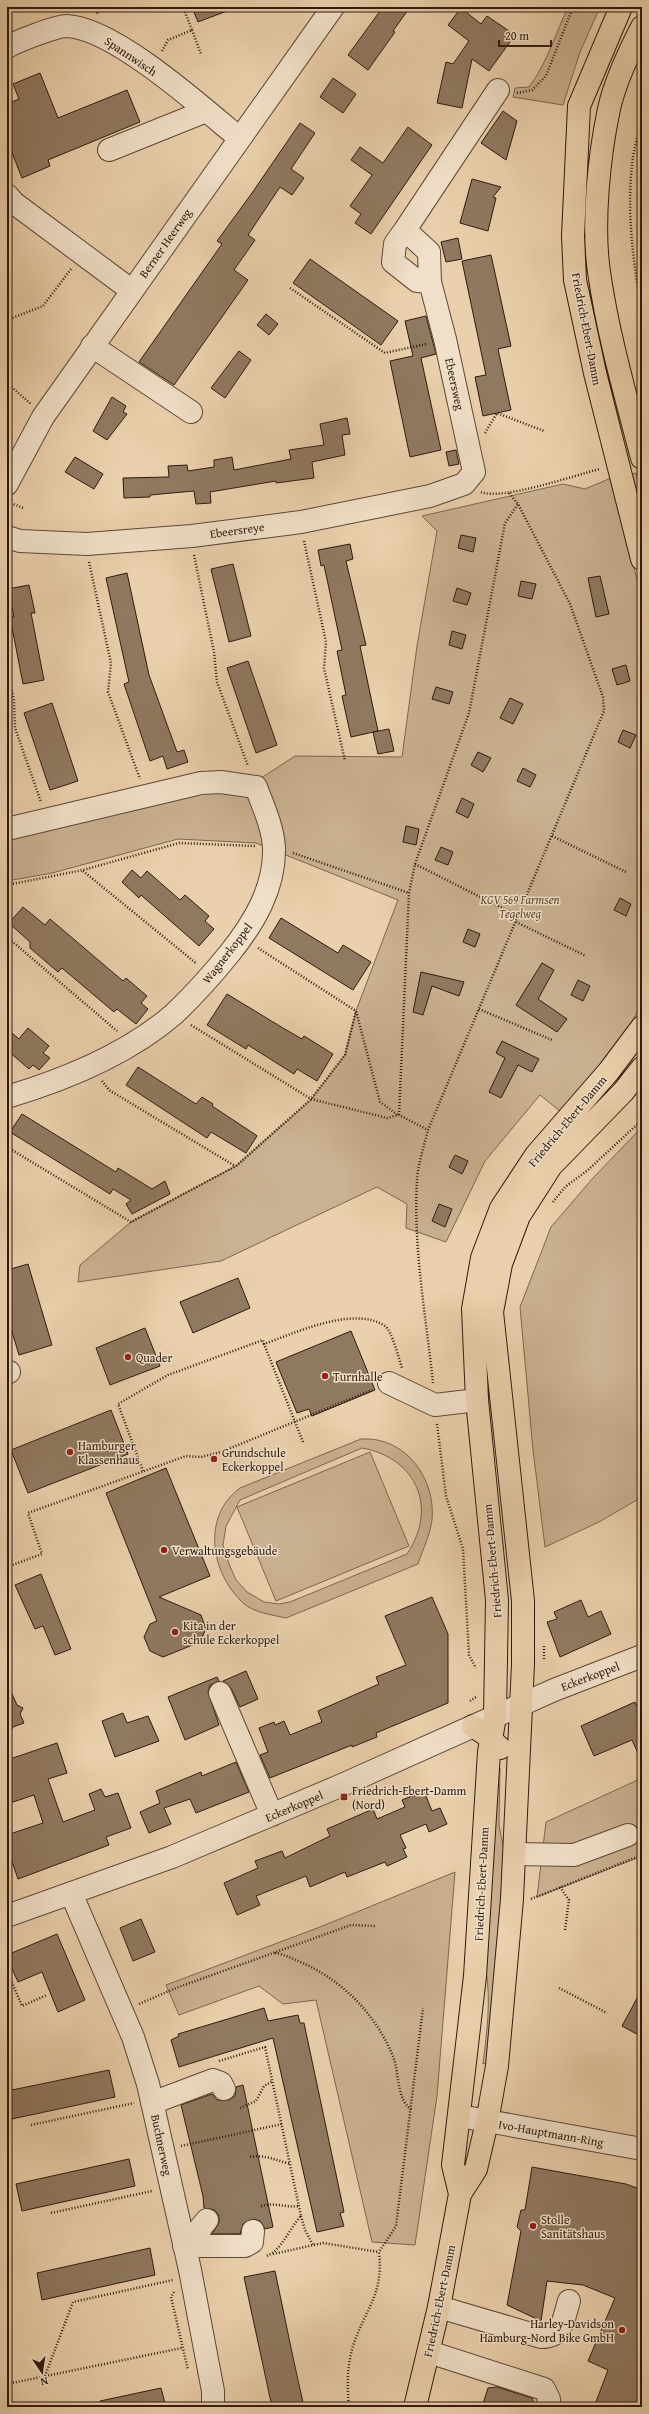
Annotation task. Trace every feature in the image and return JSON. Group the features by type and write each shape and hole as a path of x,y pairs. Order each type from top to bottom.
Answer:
{"main road":[{"name":"Friedrich-Ebert-Damm","path":"621,7 579,106 573,193 573,236 575,280 593,365 642,559"},
{"name":"Friedrich-Ebert-Damm","path":"642,27 632,47 609,108 598,188 598,230 599,271 617,362 642,458"},
{"name":"Friedrich-Ebert-Damm","path":"460,2194 453,2165 460,2116 475,1976 489,1752 495,1716 497,1600 477,1400 473,1309 482,1258 501,1208 536,1155 609,1072 642,1027"},
{"name":"Friedrich-Ebert-Damm","path":"415,2407 439,2307 460,2194 476,2169 487,2122 497,2066 505,1997 515,1854 521,1704 523,1601 492,1312 501,1264 518,1216 551,1166 623,1092 642,1068"},
{"path":"473,1726 500,1747 518,1776"}],"street":[{"name":"Berner Heerweg","path":"7,484 43,417 131,290 333,7"},
{"name":"Spannwisch","path":"7,47 67,26 100,35 129,52 152,69 239,138"},
{"path":"430,282 417,281 393,262 395,244 498,90"},
{"path":"109,150 206,111"},
{"path":"7,194 14,203 131,290"},
{"name":"Ebeersweg","path":"405,230 429,252 430,282 445,339 474,472 464,484"},
{"path":"92,346 190,412"},
{"name":"Ebeersreye","path":"7,537 20,541 87,544 192,536 301,522 430,496 464,484"},
{"path":"7,829 48,821 146,795 200,783 221,782 256,787"},
{"name":"Wagnerkoppel","path":"7,1097 91,1065 131,1043 173,1014 211,975 242,938 259,910 271,879 274,847 267,817 256,787"},
{"path":"389,1383 410,1391 435,1405 477,1400"},
{"name":"Eckerkoppel","path":"7,1916 146,1868 272,1815 521,1704 642,1656"},
{"path":"220,1693 272,1815"},
{"path":"515,1854 574,1855 628,1835"},
{"name":"Buchnerweg","path":"71,1893 133,2037 144,2103 190,2246 213,2390 213,2407"},
{"path":"144,2103 213,2080 221,2083 224,2089"},
{"name":"Ivo-Hauptmann-Ring","path":"460,2116 642,2149"},
{"path":"190,2246 207,2220"},
{"path":"190,2246 245,2246 252,2242 253,2231"},
{"path":"439,2307 541,2337 552,2337 559,2331 569,2301"},
{"path":"429,2352 544,2389 549,2399 549,2407"}],"path":[{"path":"184,7 201,54"},
{"path":"498,90 514,93 532,90 546,76 573,7"},
{"path":"152,69 168,40 192,30"},
{"path":"642,118 633,157 630,206 632,250 642,313"},
{"path":"7,320 44,306 83,253"},
{"path":"290,288 385,354 445,339"},
{"path":"7,383 32,405"},
{"path":"497,413 544,431"},
{"path":"464,484 486,494 509,493 603,468"},
{"path":"477,1670 469,1655 463,1549 446,1496 417,1232 417,1178 428,1130 604,712 603,697 570,604 518,504 509,493"},
{"path":"7,501 22,508"},
{"path":"398,1115 409,893 415,864 470,713 505,523 518,504"},
{"path":"301,522 326,642 324,668 345,762"},
{"path":"192,536 214,652 217,682 256,787"},
{"path":"87,544 92,576 111,663 108,692 146,795"},
{"path":"7,670 14,700 15,728 48,821"},
{"path":"552,836 626,872"},
{"path":"7,885 83,870 179,844 274,847 409,893"},
{"path":"415,864 518,916"},
{"path":"83,870 211,975"},
{"path":"516,922 586,956"},
{"path":"7,937 131,1043"},
{"path":"242,938 356,1011 380,1102 398,1115 428,1130"},
{"path":"479,1009 552,1040"},
{"path":"7,1147 131,1222 236,1166 311,1099 345,1055 356,1011"},
{"path":"173,1014 311,1099 387,1118 398,1115"},
{"path":"91,1065 110,1090 236,1166"},
{"path":"550,1206 565,1187 588,1170 642,1120"},
{"path":"264,1344 331,1320 351,1319 385,1326 389,1331 410,1391"},
{"path":"143,1471 118,1404 168,1375 263,1340 303,1442"},
{"path":"7,1567 42,1554 28,1513 186,1456 210,1456 389,1383"},
{"path":"544,1640 545,1654"},
{"path":"529,1899 642,1855"},
{"path":"560,1887 569,1900 565,1930"},
{"path":"132,2007 176,1988 350,1925 376,1926"},
{"path":"273,1953 280,1953 334,1979 352,1995 382,2035 392,2055 402,2098 407,2107 412,2110"},
{"path":"7,1971 22,2006 47,1995"},
{"path":"559,1988 607,2013"},
{"path":"349,2407 348,2367 354,2344 376,2295 381,2269 379,2252 396,2226 424,2008"},
{"path":"216,2062 265,2046 301,2216 305,2230 313,2245"},
{"path":"240,2108 256,2101 264,2086 273,2081"},
{"path":"30,2125 144,2103"},
{"path":"174,2147 282,2124"},
{"path":"250,2157 269,2157 276,2161 290,2164"},
{"path":"51,2213 156,2190"},
{"path":"262,2206 268,2204 290,2207 299,2206"},
{"path":"272,2254 279,2248 292,2224 301,2216"},
{"path":"264,2256 323,2243 379,2252"},
{"path":"45,2376 73,2302 180,2278"},
{"path":"7,2384 182,2348"}],"green space":[{"path":"568,7 600,7 580,52 563,105 513,97 515,88 529,87 541,69"},
{"path":"636,473 642,497 642,524 629,475"},
{"name":"KGV 569 Farmsen Tegelweg","path":"611,478 642,599 642,1004 615,1047 584,1087 561,1112 540,1095 485,1161 446,1242 406,1228 407,1204 377,1187 221,1261 78,1282 80,1265 131,1222 236,1166 311,1100 345,1055 356,1011 398,900 256,843 178,839 52,873 7,881 7,821 258,780 295,756 402,757 417,646 437,531 422,516 563,484 585,489"},
{"path":"642,1127 642,1497 599,1522 545,1547 533,1450 520,1307 551,1227 593,1178"},
{"path":"361,1439 377,1440 391,1444 404,1452 423,1475 429,1489 432,1504 431,1526 418,1564 286,1618 270,1615 253,1609 243,1603 232,1591 218,1561 215,1545 215,1529 220,1514 228,1500 240,1488","holes":["362,1448 381,1454 397,1462 409,1474 417,1488 421,1503 421,1519 416,1537 407,1554 290,1602 279,1604 264,1602 247,1592 236,1580 223,1545 226,1526 240,1500"]},
{"path":"370,1452 409,1546 276,1601 237,1507"},
{"path":"498,1768 500,1768 499,1825 506,1861 489,2062 483,2064 488,2017 486,1970"},
{"path":"642,1778 642,1856 537,1897 546,1822"},
{"path":"455,1872 437,2096 415,2245 372,2242 316,2000 283,2004 259,1986 179,2015 166,1985 320,1927"}],"building":[{"path":"192,7 234,7 235,8 198,22"},
{"path":"383,7 410,7 393,31 395,32 368,70 348,55"},
{"path":"461,8 481,24 487,16 515,35 489,71 472,59 462,108 437,103 446,62 453,64 469,41 448,25"},
{"path":"40,73 58,118 127,90 140,122 48,160 50,166 22,178 7,140 7,104 19,99 13,84"},
{"path":"333,78 356,94 343,113 320,97"},
{"path":"503,111 517,121 506,160 481,143"},
{"path":"300,123 315,133 291,169 304,178 292,195 280,187 248,235 255,240 234,270 248,280 174,385 139,362 222,244 217,241"},
{"path":"408,127 432,145 371,234 355,223 361,214 350,206 372,175 351,160 360,147 383,163"},
{"path":"472,179 501,187 493,197 496,198 488,231 460,223"},
{"path":"458,238 462,259 446,262 441,242"},
{"path":"491,255 511,346 498,349 511,410 483,416 475,377 486,375 462,261"},
{"path":"310,259 398,321 381,345 293,283"},
{"path":"266,314 278,324 269,335 257,325"},
{"path":"426,316 436,354 421,358 441,450 410,457 390,361 413,356 405,321"},
{"path":"239,351 251,360 225,398 211,388"},
{"path":"112,397 126,406 123,412 127,414 107,440 93,431"},
{"path":"347,418 350,434 342,435 345,455 312,462 314,478 276,483 276,481 210,492 211,503 196,504 194,491 150,495 150,497 124,498 123,478 169,477 168,466 187,465 188,471 214,467 214,460 232,457 234,470 291,459 289,450 324,445 320,424"},
{"path":"456,450 459,464 449,466 446,452"},
{"path":"75,457 103,474 94,489 65,472"},
{"path":"461,535 476,538 473,552 458,548"},
{"path":"350,544 353,559 346,561 366,645 360,646 378,731 351,737 342,696 346,695 337,651 342,650 324,565 321,566 318,550"},
{"path":"233,564 251,636 229,642 211,569"},
{"path":"127,573 149,675 177,752 184,750 188,762 167,769 163,756 150,761 124,684 129,682 106,578"},
{"path":"600,576 609,614 596,617 588,578"},
{"path":"521,581 536,584 532,599 518,596"},
{"path":"29,585 35,613 31,613 44,680 23,684 10,617 14,617 8,589"},
{"path":"457,588 471,593 467,605 453,601"},
{"path":"452,631 466,635 462,649 449,645"},
{"path":"248,661 277,745 256,753 227,668"},
{"path":"626,665 630,681 617,685 612,669"},
{"path":"436,687 453,692 449,704 432,699"},
{"path":"510,698 523,704 513,724 500,718"},
{"path":"52,703 78,781 50,790 24,713"},
{"path":"389,729 394,751 378,754 373,732"},
{"path":"623,730 636,735 630,748 618,742"},
{"path":"478,752 491,758 483,772 471,765"},
{"path":"523,768 536,775 530,787 517,781"},
{"path":"462,798 474,804 468,818 456,812"},
{"path":"406,826 419,829 416,845 403,842"},
{"path":"441,847 453,852 448,865 435,860"},
{"path":"132,870 141,878 147,871 180,900 185,895 209,916 205,921 214,929 199,946 141,895 139,898 122,882"},
{"path":"620,898 631,904 626,916 614,910"},
{"path":"23,907 45,925 50,919 123,981 126,978 147,996 141,1003 148,1009 136,1024 117,1009 114,1012 62,968 58,972 30,948 30,942 9,923"},
{"path":"281,918 338,953 343,945 371,962 353,990 269,938"},
{"path":"468,929 480,934 475,947 463,942"},
{"path":"542,963 554,970 538,999 567,1019 557,1032 516,1005"},
{"path":"421,972 464,982 459,996 432,986 423,1015 413,1012"},
{"path":"578,980 590,986 583,1001 571,995"},
{"path":"227,994 302,1039 304,1036 333,1054 317,1081 297,1069 294,1074 248,1045 246,1049 207,1025"},
{"path":"28,1028 49,1046 43,1053 50,1058 39,1070 33,1065 29,1069 7,1050 7,1029 19,1039"},
{"path":"502,1041 539,1059 532,1072 518,1065 501,1098 489,1092 505,1058 496,1053"},
{"path":"138,1067 196,1104 202,1097 213,1104 212,1106 256,1135 257,1136 246,1153 211,1132 207,1138 126,1085"},
{"path":"22,1114 116,1172 118,1168 152,1189 165,1181 170,1194 132,1214 126,1204 131,1200 113,1189 110,1194 10,1132"},
{"path":"455,1155 468,1161 462,1174 449,1167"},
{"path":"439,1204 452,1209 445,1227 432,1221"},
{"path":"28,1264 52,1345 19,1355 7,1315 7,1270"},
{"path":"238,1278 250,1308 193,1333 180,1302"},
{"name":"Quader","path":"145,1328 160,1366 110,1385 96,1348"},
{"name":"Turnhalle","path":"351,1331 375,1390 312,1416 309,1409 297,1413 276,1362"},
{"name":"Hamburger Klassenhaus","path":"111,1410 128,1454 28,1493 11,1450"},
{"name":"Verwaltungsgebäude","path":"166,1468 210,1576 159,1597 201,1615 206,1629 200,1642 163,1657 150,1651 144,1637 150,1624 157,1621 106,1493"},
{"path":"41,1574 71,1649 55,1655 43,1626 35,1629 15,1585"},
{"path":"432,1597 448,1634 448,1703 376,1733 377,1737 352,1747 352,1745 270,1778 260,1755 268,1752 259,1728 274,1722 275,1725 284,1721 290,1735 322,1722 318,1711 379,1684 376,1677 406,1665 385,1616"},
{"path":"581,1600 588,1617 601,1611 611,1634 560,1657 547,1622 557,1619 554,1612"},
{"path":"246,1671 258,1699 240,1707 231,1688 223,1681"},
{"path":"217,1677 219,1681 210,1685 208,1692 219,1725 185,1740 168,1697"},
{"path":"7,1683 17,1705 23,1708 20,1714 24,1723 13,1727 7,1738"},
{"path":"635,1702 638,1708 642,1706 642,1762 632,1740 594,1756 581,1726"},
{"path":"123,1713 127,1723 148,1716 159,1741 115,1757 102,1721"},
{"path":"57,1743 67,1773 48,1779 63,1822 95,1810 89,1794 101,1789 105,1797 118,1793 131,1828 106,1837 109,1845 18,1879 7,1847 7,1835 43,1823 34,1795 7,1804 7,1760"},
{"path":"236,1762 249,1792 196,1813 190,1799 164,1808 171,1824 149,1833 140,1812 160,1803 156,1791 201,1772 202,1776"},
{"path":"424,1791 432,1811 440,1808 447,1824 429,1832 426,1824 400,1835 406,1848 403,1849 407,1857 387,1866 385,1862 347,1877 345,1872 310,1887 306,1876 256,1896 260,1905 237,1915 224,1883 258,1868 255,1861 282,1851 285,1858 330,1836 327,1829 373,1809 377,1819 405,1807 402,1800"},
{"path":"141,1919 155,1952 133,1961 120,1928"},
{"path":"57,1934 85,2000 58,2012 42,1972 18,1982 7,1957 7,1955"},
{"path":"642,1989 642,2037 622,2026"},
{"path":"264,2008 268,2021 298,2015 300,2023 304,2023 344,2212 340,2213 344,2226 317,2232 273,2038 179,2067 171,2040 179,2036 178,2034"},
{"path":"109,2070 115,2097 7,2120 7,2091"},
{"path":"243,2085 273,2227 265,2229 260,2221 254,2219 243,2224 240,2234 212,2234 219,2223 219,2216 215,2210 204,2208 203,2196 181,2105 212,2094 217,2100 229,2100 235,2096 236,2087"},
{"path":"129,2159 135,2186 22,2211 16,2184"},
{"path":"532,2167 626,2184 642,2190 642,2407 594,2407 608,2370 588,2361 615,2298 583,2285 547,2281 541,2321 507,2305 521,2231 517,2227 521,2210 525,2210"},
{"path":"150,2248 155,2275 42,2300 37,2273"},
{"path":"275,2271 304,2407 272,2407 244,2277"},
{"path":"497,2387 532,2398 536,2407 482,2407 488,2388"},
{"path":"161,2388 166,2407 101,2407 100,2401"}],"place":[{"name":"Quader","path":"128,1357"},
{"name":"Turnhalle","path":"325,1376"},
{"name":"Hamburger Klassenhaus","path":"70,1452"},
{"name":"Grundschule Eckerkoppel","path":"214,1459"},
{"name":"Verwaltungsgebäude","path":"164,1550"},
{"name":"Kita in der schule Eckerkoppel","path":"175,1632"},
{"name":"Friedrich-Ebert-Damm (Nord)","path":"344,1797"},
{"name":"Stolle Sanitätshaus","path":"533,2226"},
{"name":"Harley-Davidson Hamburg-Nord Bike GmbH","path":"622,2330"}]}
